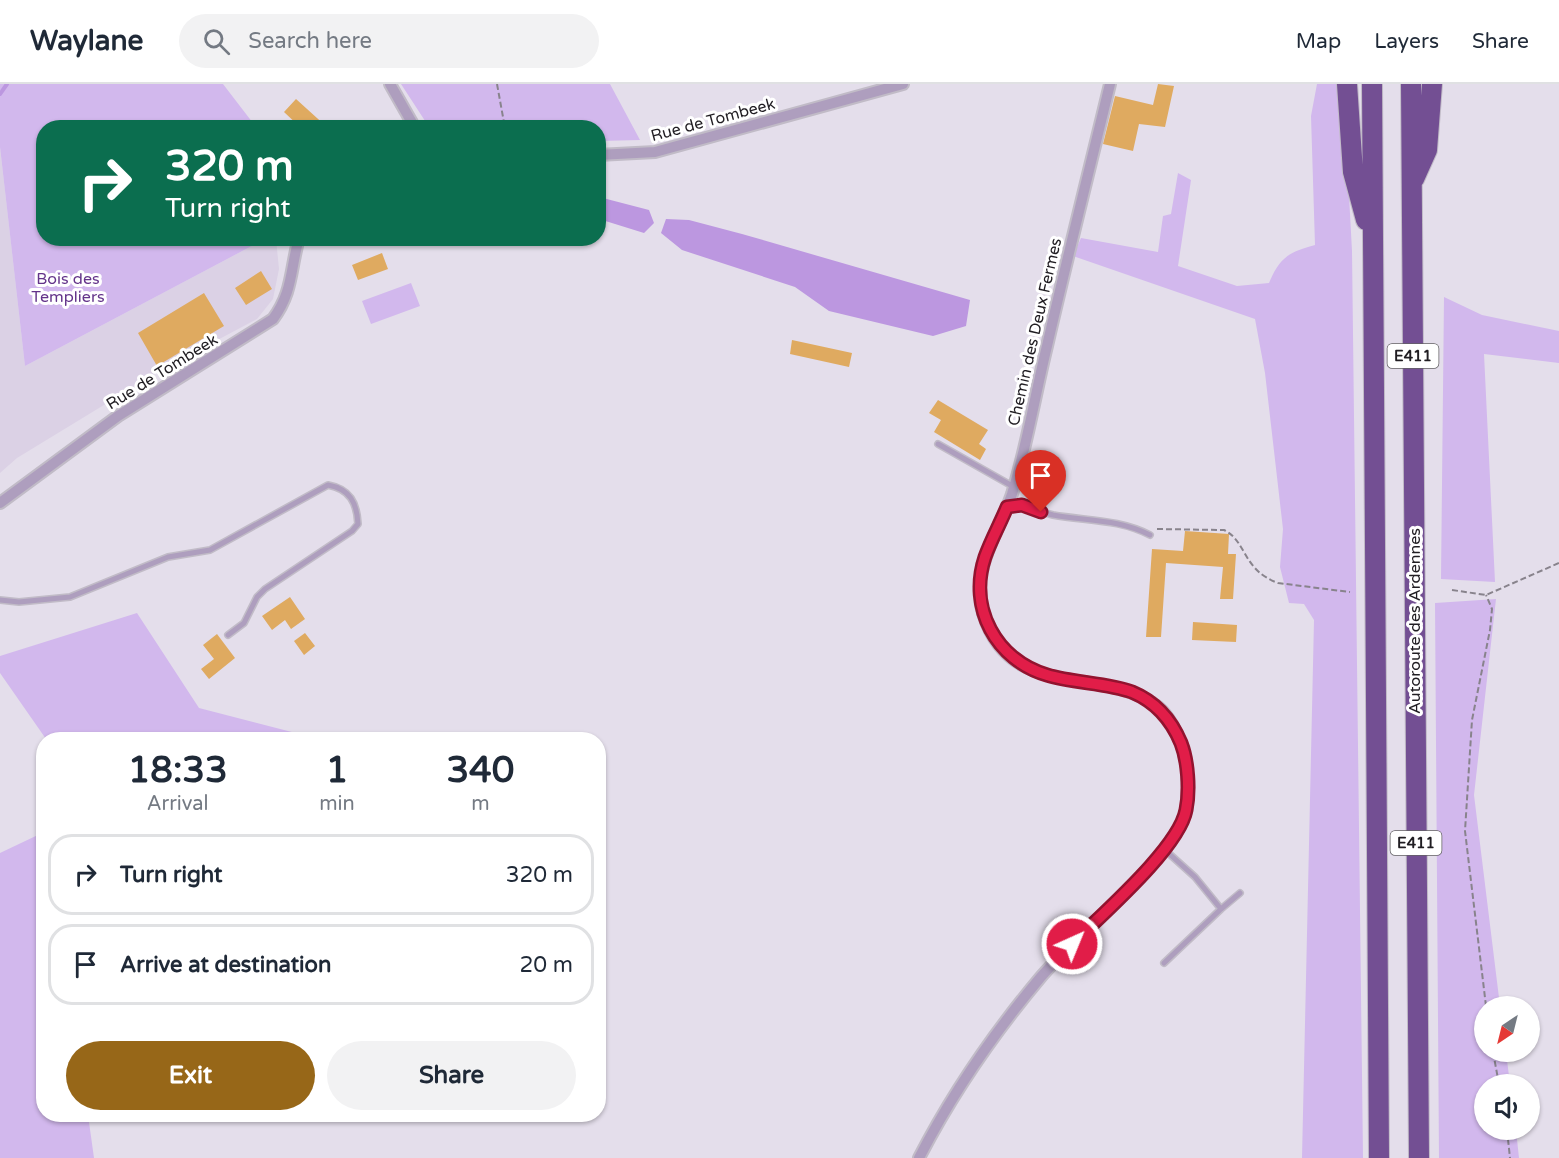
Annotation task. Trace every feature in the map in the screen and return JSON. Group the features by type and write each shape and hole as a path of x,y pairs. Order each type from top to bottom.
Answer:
{"highway":[{"path":"1347,84 1353,172 1373,250"},
{"name":"E411","path":"1372,84 1379,1158"},
{"name":"Autoroute des Ardennes","path":"1411,84 1419,1158"},
{"path":"1411,184 1427,150 1432,84"}],"street":[{"path":"390,84 410,120"},
{"name":"Rue de Tombeek","path":"606,155 655,152 903,84"},
{"name":"Chemin des Deux Fermes","path":"919,1158 959,1088 1041,977 1165,850 1186,811 1186,756 1174,727 1158,707 1131,692 1046,675 1020,664 1004,651 982,612 981,574 985,557 1014,488 1110,84"},
{"name":"Rue de Tombeek","path":"0,503 117,416 273,319 284,304 290,288 298,246"}],"lane":[{"path":"938,444 1014,488"},
{"path":"0,600 19,602 70,597 168,557 210,550 328,485 343,489 352,497 358,524 352,531 265,589 257,597 244,623 228,635"},
{"path":"1007,507 1022,505 1053,515 1111,521 1133,526 1150,535"},
{"path":"1165,850 1195,877 1221,909"},
{"path":"1164,963 1239,892"}],"path":[{"path":"497,84 504,120"},
{"path":"1168,530 1224,530 1233,536 1251,566 1268,580 1350,592"},
{"path":"1452,590 1486,595 1559,563"},
{"path":"1485,996 1465,831 1472,720 1492,609 1486,595"},
{"path":"1508,1140 1510,1158"}],"shaded area":[{"path":"0,147 25,366 252,246 277,246 279,269 273,299 257,319 163,369 17,458 0,473"},
{"path":"606,199 649,210 654,223 644,233 606,221"},
{"path":"666,219 689,220 742,234 970,300 966,326 933,336 829,311 795,287 682,250 661,233"}],"green space":[{"name":"Bois des Templiers","path":"0,84 223,84 251,120 36,120 36,246 252,246 25,366 0,147"},
{"path":"401,84 610,84 640,140 606,141 606,120 424,120"},
{"path":"1317,84 1343,84 1352,251 1363,1158 1302,1158 1314,620 1304,604 1289,603 1280,567 1283,529 1265,373 1255,319 1073,256 1081,238 1158,252 1163,216 1171,214 1178,173 1191,180 1178,266 1237,286 1269,283 1277,267 1286,257 1298,250 1315,245 1311,116"},
{"path":"411,283 420,306 371,324 362,301"},
{"path":"1444,297 1482,315 1559,331 1559,363 1484,354 1495,582 1441,579"},
{"path":"1496,599 1474,795 1499,996 1474,996 1474,1062 1507,1062 1509,1074 1474,1074 1474,1140 1517,1140 1519,1158 1439,1158 1435,603"},
{"path":"137,613 199,708 292,732 41,732 0,673 0,656"},
{"path":"36,836 36,1122 89,1122 94,1158 0,1158 0,853"}],"building":[{"path":"1158,84 1174,86 1165,127 1139,124 1133,151 1103,144 1115,96 1153,105"},
{"path":"296,99 319,120 292,120 284,112"},
{"path":"382,253 388,269 358,280 352,265"},
{"path":"261,271 272,289 246,305 235,288"},
{"path":"204,293 224,326 157,366 138,333"},
{"path":"792,340 852,353 849,367 790,354"},
{"path":"938,400 988,430 979,444 986,449 980,460 934,432 941,420 929,413"},
{"path":"1185,531 1229,534 1228,554 1236,554 1233,599 1220,599 1223,567 1166,563 1161,637 1146,637 1152,549 1183,551"},
{"path":"290,597 305,619 291,629 285,620 272,630 262,616"},
{"path":"1193,622 1237,625 1236,642 1192,640"},
{"path":"305,633 315,646 304,655 294,641"},
{"path":"217,634 235,658 209,679 201,669 214,659 203,645"}],"waterway":[{"path":"0,94 7,84"}],"route":[{"path":"1041,512 1022,505 1007,507 985,557 980,593 982,612 992,633 1004,651 1020,664 1046,675 1131,692 1158,707 1174,727 1186,756 1186,811 1170,844 1072,944"}]}
